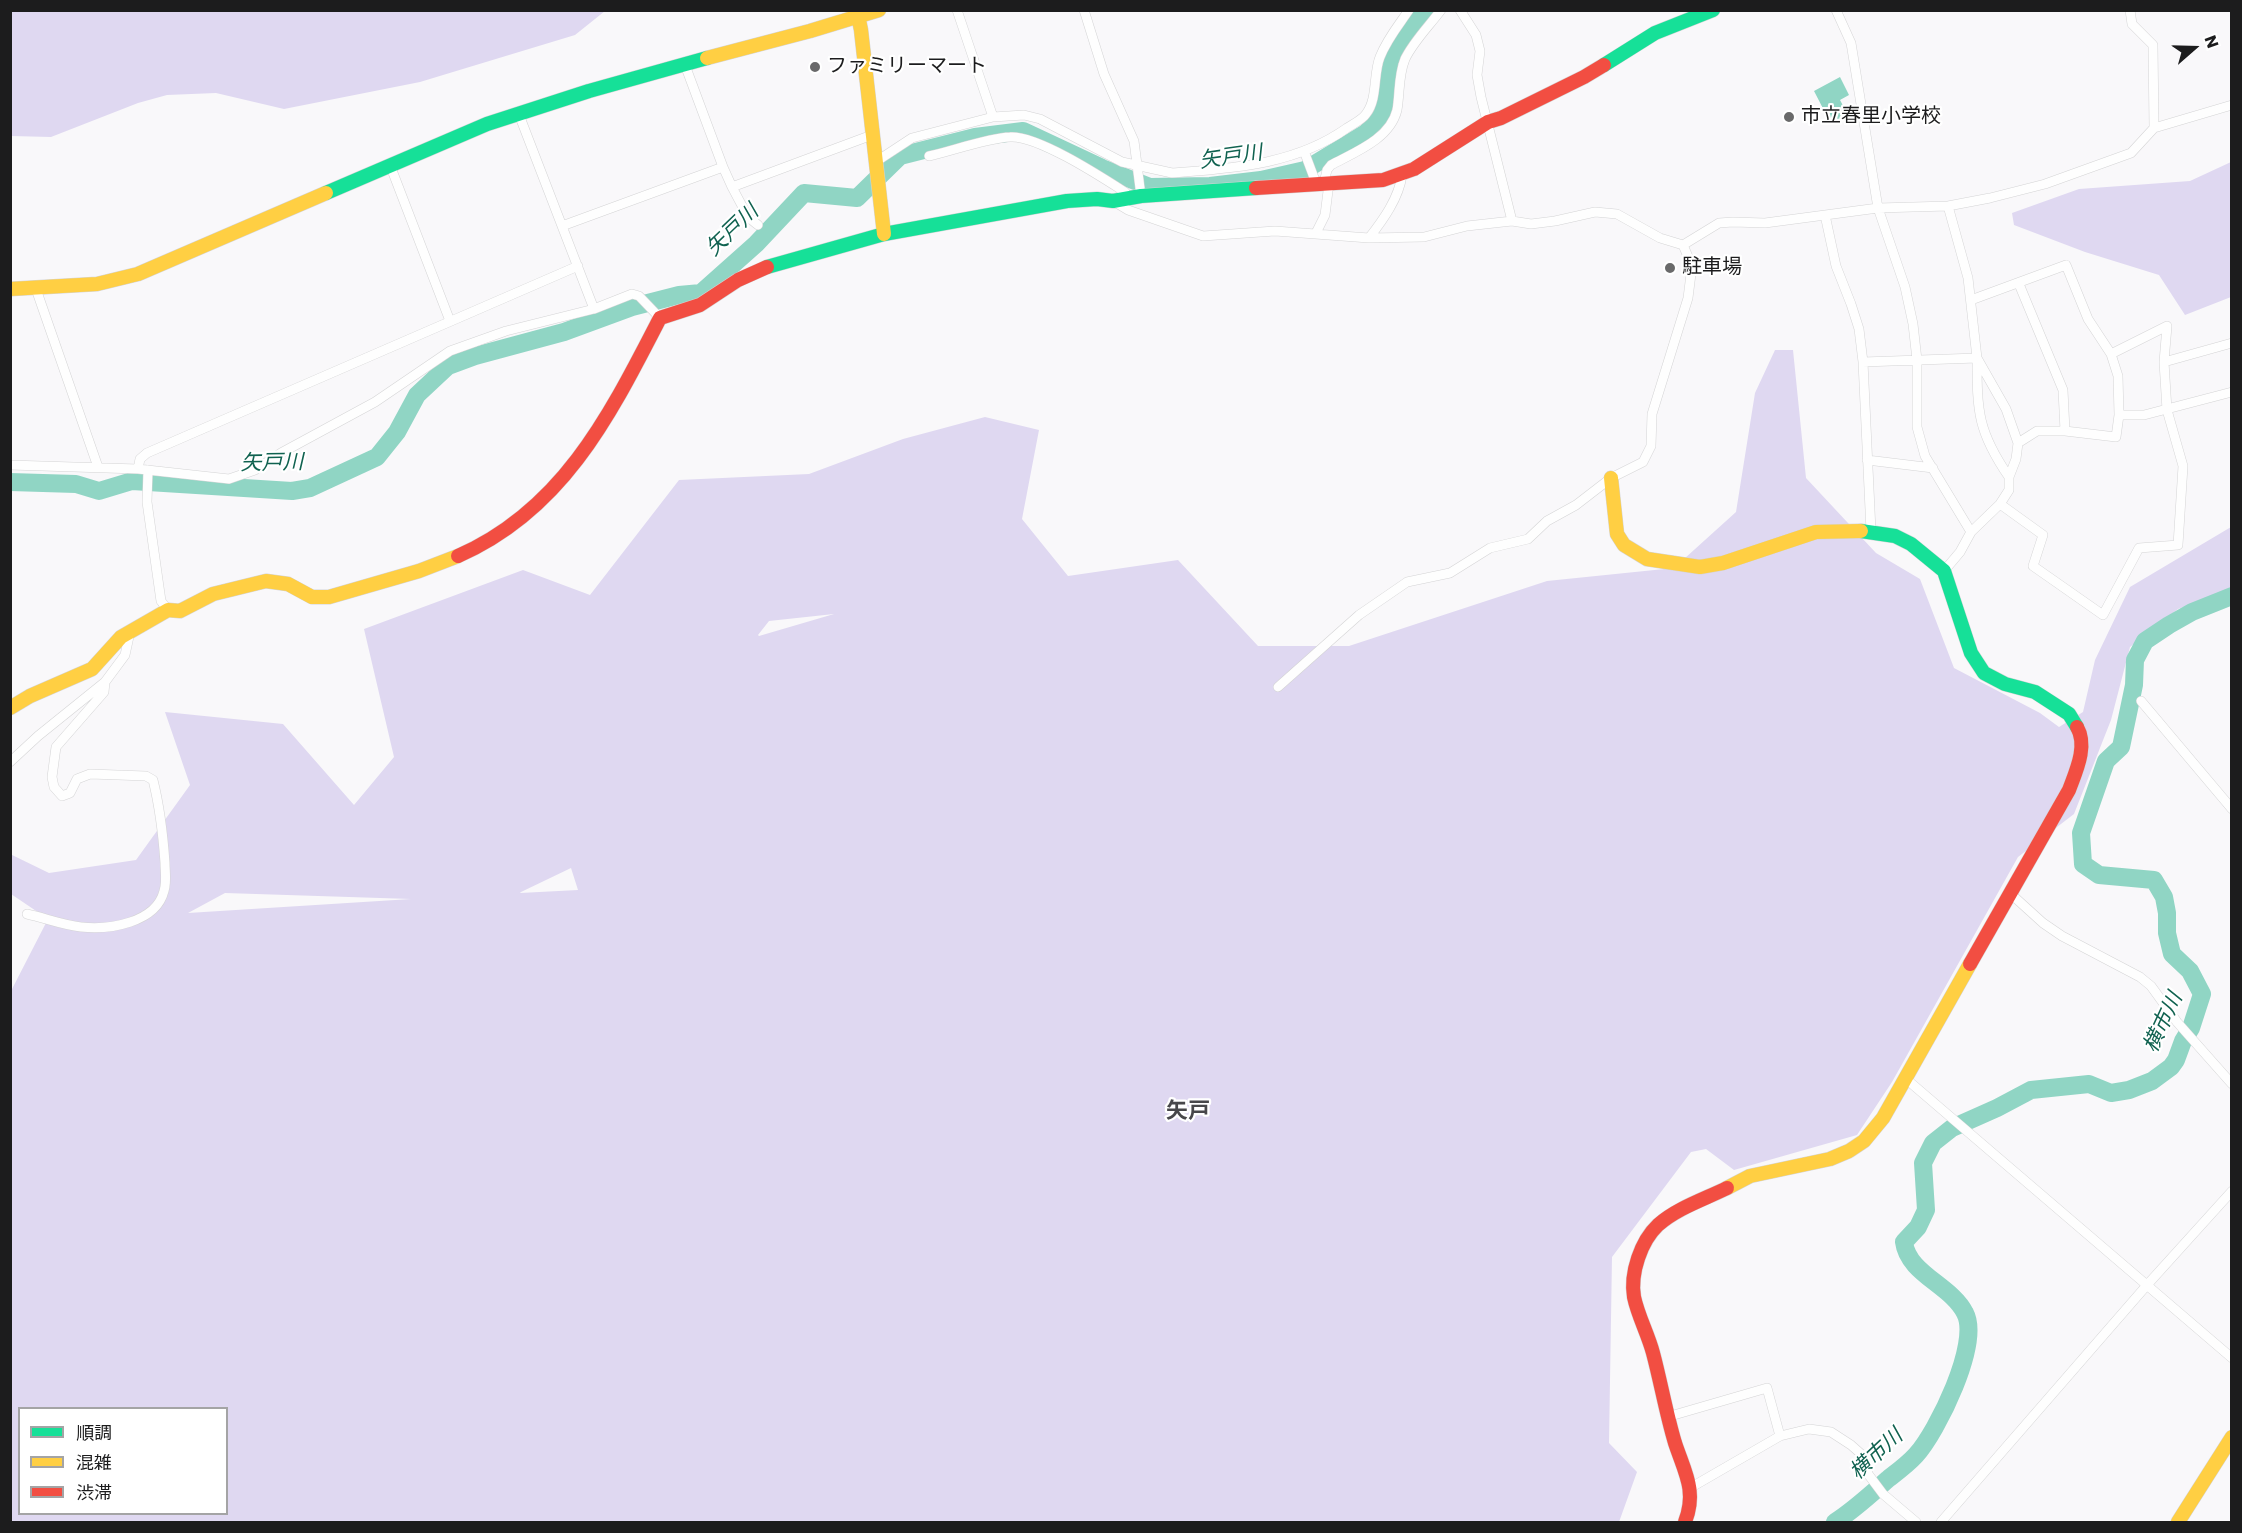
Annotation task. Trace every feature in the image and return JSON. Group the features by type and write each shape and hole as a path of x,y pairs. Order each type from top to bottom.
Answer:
{"street":[{"path":"10,289 97,284 138,274 518,112 791,38 858,14 879,10"},
{"path":"957,10 993,117"},
{"path":"1084,10 1104,74 1134,141 1141,196"},
{"path":"874,163 912,138 993,117 1024,115 1040,119 1122,162 1172,173 1242,168 1304,151 1336,136 1366,115 1372,100 1379,58 1389,37 1409,10"},
{"path":"1316,233 1325,214 1323,183 1326,170 1379,138 1386,131 1397,109 1399,81 1406,57 1441,10"},
{"path":"1460,10 1476,35 1480,51 1478,75 1512,221"},
{"path":"578,266 147,453 140,459 147,489 161,601 168,610 175,613 212,594 269,580 291,585 307,597 320,598 353,592 420,572 469,551 512,526 544,497 576,461 612,404 660,318 700,305 738,280 773,266 884,234 1067,201 1120,200 1141,196 1383,180 1402,175 1488,122 1501,118 1584,77 1655,33 1713,10"},
{"path":"1836,10 1851,44 1878,207 1905,287 1913,324 1917,360 1917,427 1925,456 1971,532"},
{"path":"2130,10 2132,24 2153,45 2154,128"},
{"path":"858,14 884,234"},
{"path":"685,65 732,187 748,217 758,225"},
{"path":"1120,200 1128,210 1203,236 1275,231 1369,238 1424,237 1467,226 1512,221 1531,224 1595,212 1617,214 1660,238 1683,245 1719,223 1765,223 1878,207 1948,206 1990,198 2045,183 2131,153 2154,128 2232,105"},
{"path":"518,112 594,309"},
{"path":"732,187 872,135"},
{"path":"929,156 1008,137 1030,139 1125,192 1120,200"},
{"path":"1304,151 1323,183"},
{"path":"390,165 450,321"},
{"path":"562,226 723,166"},
{"path":"1369,238 1391,204 1402,175"},
{"path":"1948,206 1968,278 1977,358 1977,400 1983,430 1993,454 2009,477"},
{"path":"1825,215 1836,266 1858,329 1863,362 1871,531"},
{"path":"1278,687 1359,615 1407,582 1450,573 1490,548 1528,539 1547,521 1576,505 1611,478 1643,462 1651,447 1652,414 1688,298 1692,266 1683,245"},
{"path":"1971,300 2066,265 2088,319 2111,354 2118,376 2119,415 2116,437 2065,431 2037,431 2018,443"},
{"path":"2019,284 2062,390 2065,431"},
{"path":"36,289 98,467"},
{"path":"10,465 98,467 229,479 255,470 281,453 375,402 450,351 506,331 594,309 632,294 639,296 660,318"},
{"path":"2000,504 2043,536 2032,566 2103,615 2139,548 2178,545 2183,466 2167,410 2164,362 2167,326 2111,354"},
{"path":"2164,362 2232,343"},
{"path":"1863,362 1977,358"},
{"path":"1944,571 1960,552 1971,532 2000,504 2009,490 2009,477 2016,459 2018,443 2006,409 1977,358"},
{"path":"2119,415 2144,415 2232,392"},
{"path":"1867,460 1933,468"},
{"path":"1611,478 1617,534 1623,545 1647,559 1679,566 1700,567 1723,563 1816,532 1871,531 1895,536 1911,544 1944,571 1971,653 1984,673 2005,684 2036,692 2053,702 2069,714 2080,734 2080,762 2069,790 1873,1131 1849,1151 1830,1160 1750,1176 1672,1215 1650,1234 1640,1253 1635,1272 1634,1295 1653,1354 1667,1417 1690,1488 1690,1506 1685,1522"},
{"path":"10,708 30,696 92,669 122,637 168,610"},
{"path":"10,762 38,736 105,682 125,655 130,632"},
{"path":"27,914 81,927 115,927 152,909 164,892 166,880 163,832 153,780 146,776 90,774 77,779 70,793 62,796 54,786 52,777 56,747 99,700 104,692 105,682"},
{"path":"2141,701 2232,809"},
{"path":"2011,894 2043,923 2062,936 2140,977 2151,986 2176,1022 2232,1084"},
{"path":"1905,1078 2232,1358"},
{"path":"1941,1522 2232,1191"},
{"path":"1667,1417 1767,1388 1780,1436"},
{"path":"1690,1488 1780,1436 1809,1429 1831,1432 1860,1453 1868,1474 1883,1494 1916,1522"},
{"path":"2178,1522 2232,1437"}],"shaded area":[{"path":"11,10 605,11 575,35 420,82 284,109 216,93 167,95 138,103 51,137 11,136"},
{"path":"1840,77 1849,95 1840,100 1848,115 1831,124 1814,91"},
{"path":"2231,162 2231,297 2185,315 2159,275 2085,252 2014,225 2012,213 2079,189 2190,181"},
{"path":"1775,350 1793,350 1806,478 1876,553 1920,579 1954,668 2040,713 2059,727 2083,712 2095,660 2130,587 2231,527 2231,589 2178,609 2130,647 2111,720 2074,814 2018,857 1892,1082 1857,1135 1734,1170 1706,1149 1691,1152 1612,1257 1609,1443 1637,1472 1619,1522 11,1522 11,991 48,919 11,894 10,854 49,873 136,860 190,785 165,712 283,724 354,805 394,757 364,629 523,570 590,595 679,480 809,474 903,439 985,417 1039,430 1022,519 1068,576 1178,560 1258,646 1349,646 1547,581 1674,568 1736,512 1755,393","holes":["834,614 759,636 758,635 769,621","571,868 578,890 520,893 521,892","225,893 411,899 188,913"]}],"waterway":[{"name":"矢戸川","path":"10,482 76,484 99,491 132,481 292,491 310,488 377,457 397,432 417,395 448,366 475,356 564,332 632,307 679,295 701,293 756,244 804,193 857,198 900,156 975,137 1023,131 1102,168 1150,187 1210,186 1261,180 1305,170 1366,133 1382,115 1387,94 1390,60 1425,10"},
{"name":"横市川","path":"1835,1522 1906,1465 1925,1444 1945,1408 1962,1365 1967,1345 1968,1327 1965,1313 1959,1303 1913,1263 1904,1242 1918,1227 1926,1210 1923,1163 1933,1143 1952,1128 2031,1090 2089,1084 2111,1093 2129,1090 2152,1081 2171,1067 2191,1028 2202,994 2190,971 2172,954 2167,933 2164,897 2154,880 2099,875 2083,864 2081,833 2106,761 2121,747 2134,685 2135,660 2145,641 2192,612 2232,596"}],"traffic: fast":[{"path":"1604,65 1655,33 1713,10"},
{"path":"326,193 487,124 589,91 707,58"},
{"path":"767,267 884,234 1067,201 1097,199 1113,201 1141,196 1256,188"},
{"path":"1861,531 1895,536 1911,544 1944,571 1971,653 1984,673 2005,684 2035,692 2069,714 2077,727"}],"traffic: slow":[{"path":"857,10 884,234"},
{"path":"707,58 879,10"},
{"path":"10,289 97,284 138,274 326,193"},
{"path":"1611,478 1617,534 1624,545 1647,559 1700,567 1723,563 1816,532 1861,531"},
{"path":"10,708 30,696 92,669 121,637 168,610 180,611 213,594 266,581 288,584 312,597 329,597 419,571 458,556"},
{"path":"1727,1188 1750,1176 1830,1159 1849,1151 1864,1141 1883,1118 1970,964"},
{"path":"2178,1522 2232,1437"}],"traffic: jam":[{"path":"1256,188 1383,180 1414,169 1488,122 1501,118 1604,65"},
{"path":"458,556 495,537 527,513 555,486 602,424 660,318 700,305 738,280 767,267"},
{"path":"1970,964 2069,790 2078,767 2081,750 2077,727"},
{"path":"1685,1522 1690,1491 1672,1432 1651,1346 1634,1297 1635,1268 1642,1248 1658,1225 1682,1209 1727,1188"}],"place":[{"name":"ファミリーマート","path":"815,67"},
{"name":"市立春里小学校","path":"1789,117"},
{"name":"駐車場","path":"1670,268"}],"district":[{"name":"矢戸","path":"1188,1112"}]}
